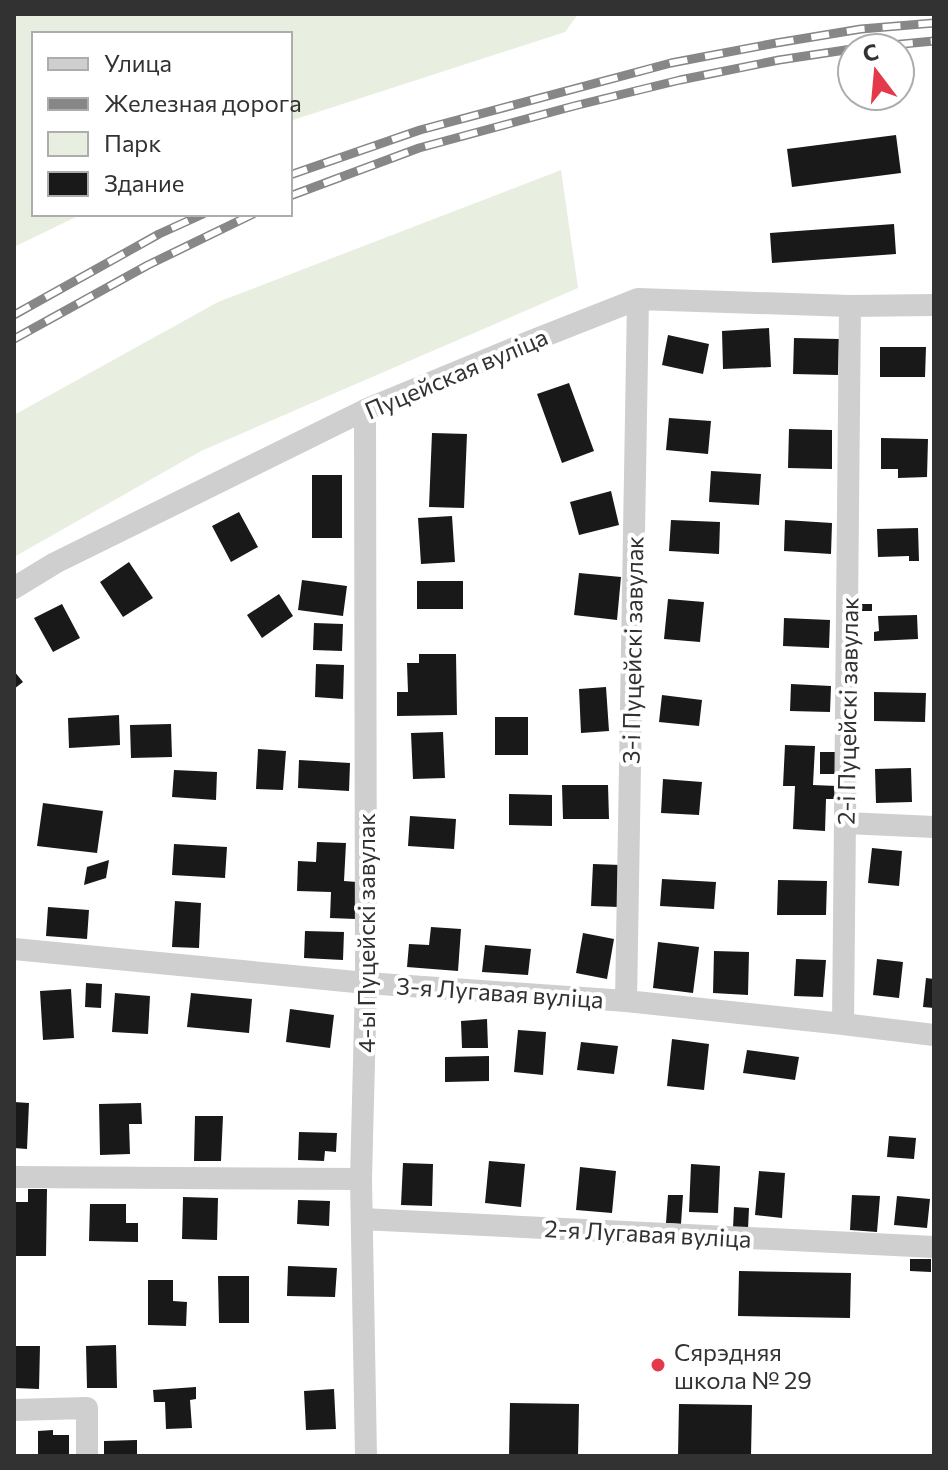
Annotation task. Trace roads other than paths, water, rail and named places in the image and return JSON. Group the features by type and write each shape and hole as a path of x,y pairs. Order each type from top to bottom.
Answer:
{"street":[{"name":"Пуцейская вуліца","path":"14,588 55,563 365,410 638,299 850,306 934,305"},
{"name":"3-і Пуцейскі завулак","path":"626,1001 638,299"},
{"name":"2-і Пуцейскі завулак","path":"843,1024 850,306"},
{"name":"4-ы Пуцейскі завулак","path":"365,410 366,983 361,1179 366,1456"},
{"path":"846,823 934,827"},
{"name":"3-я Лугавая вуліца","path":"14,949 366,983 626,1001 843,1024"},
{"path":"843,1024 934,1035"},
{"path":"14,1177 361,1179"},
{"name":"2-я Лугавая вуліца","path":"362,1219 934,1247"},
{"path":"14,1410 87,1408 87,1456"}],"railway":[{"path":"292,174 420,130 671,63 861,29 934,23"},
{"path":"916,43 934,41"},
{"path":"292,195 419,148 574,106 680,80 836,51"},
{"path":"14,315 159,234 199,216"},
{"path":"14,339 148,265 249,216"}],"place":[{"name":"Сярэдняя школа № 29","path":"658,1365"}]}
